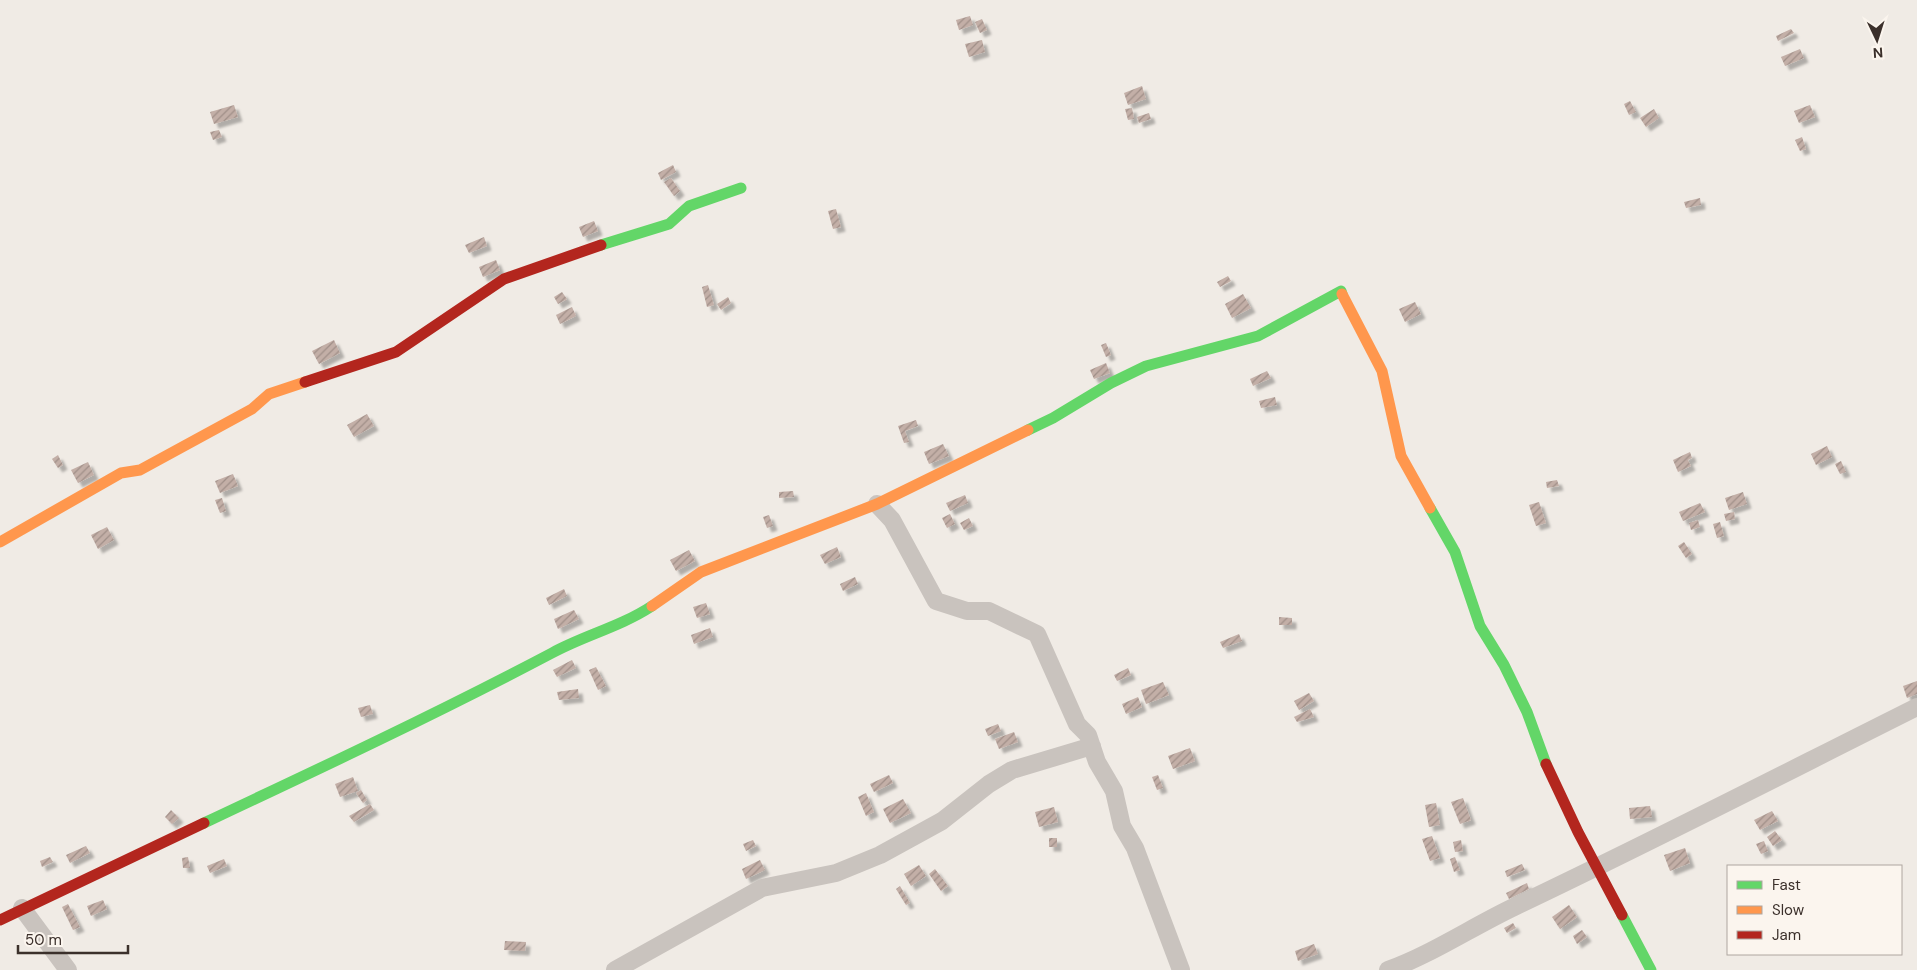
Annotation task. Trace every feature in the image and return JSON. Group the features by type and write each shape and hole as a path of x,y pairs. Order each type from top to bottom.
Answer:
{"street":[{"path":"0,542 121,473 140,470 252,409 269,394 396,352 504,279 645,230 669,224 689,206 741,188"},
{"path":"0,920 436,714 567,645 613,628 639,614 701,572 877,504 1053,418 1111,383 1146,366 1258,336 1341,291 1382,371 1401,456 1455,552 1480,626 1504,665 1527,712 1547,766 1651,970"},
{"path":"877,504 892,520 936,601 967,611 989,611 1037,634 1077,724 1088,735 1096,762 1114,791 1122,826 1135,848 1181,970"},
{"path":"1388,970 1434,948 1473,926 1598,868 1917,707"},
{"path":"615,970 762,888 836,873 880,855 942,821 989,784 1012,770 1092,746"},
{"path":"22,908 68,970"}],"building":[{"path":"970,16 973,25 959,30 956,20"},
{"path":"982,19 987,30 980,33 975,22"},
{"path":"1791,29 1794,33 1778,41 1776,36"},
{"path":"982,40 985,52 969,57 965,44"},
{"path":"1800,49 1804,58 1785,66 1781,57"},
{"path":"1142,86 1146,99 1128,105 1124,93"},
{"path":"1630,101 1636,112 1629,115 1624,104"},
{"path":"234,105 238,117 214,124 210,112"},
{"path":"1810,105 1815,117 1799,123 1794,111"},
{"path":"1132,108 1134,119 1128,120 1125,109"},
{"path":"1654,109 1659,118 1646,127 1640,118"},
{"path":"1149,113 1151,119 1139,123 1137,117"},
{"path":"219,130 222,137 213,140 210,132"},
{"path":"1802,137 1806,149 1800,151 1795,140"},
{"path":"673,165 676,172 661,180 658,173"},
{"path":"671,178 680,191 674,196 664,182"},
{"path":"1700,198 1701,205 1686,208 1684,202"},
{"path":"836,209 841,227 833,229 828,211"},
{"path":"594,221 598,231 583,237 579,227"},
{"path":"484,237 487,246 469,253 465,245"},
{"path":"496,260 500,270 483,277 479,267"},
{"path":"1228,276 1231,281 1220,287 1217,282"},
{"path":"708,285 714,305 707,307 702,287"},
{"path":"562,292 567,299 558,304 554,297"},
{"path":"1243,294 1251,308 1232,318 1225,304"},
{"path":"728,297 731,303 721,310 717,304"},
{"path":"1415,302 1421,314 1405,322 1399,309"},
{"path":"572,307 576,316 560,324 556,315"},
{"path":"334,340 340,353 319,364 312,351"},
{"path":"1106,343 1111,355 1106,357 1101,345"},
{"path":"1106,363 1110,373 1094,379 1090,370"},
{"path":"1267,371 1271,378 1253,386 1250,379"},
{"path":"1275,397 1277,405 1261,408 1259,401"},
{"path":"367,414 374,426 354,437 347,425"},
{"path":"916,420 918,426 905,431 909,442 904,443 898,426"},
{"path":"943,444 949,456 929,464 924,452"},
{"path":"1827,446 1832,457 1816,465 1811,454"},
{"path":"1690,452 1692,458 1688,460 1691,466 1678,472 1673,460"},
{"path":"58,455 63,465 58,468 52,459"},
{"path":"1841,461 1846,472 1840,474 1835,464"},
{"path":"88,462 94,475 78,483 71,470"},
{"path":"233,474 238,486 220,493 215,481"},
{"path":"1557,480 1559,486 1547,488 1546,482"},
{"path":"793,491 794,497 779,498 779,492"},
{"path":"1743,492 1747,504 1729,510 1725,498"},
{"path":"965,495 968,503 950,511 946,503"},
{"path":"222,498 226,511 220,513 215,500"},
{"path":"1539,502 1546,523 1536,526 1529,505"},
{"path":"1700,503 1705,512 1683,521 1679,512"},
{"path":"1734,512 1735,519 1726,521 1724,514"},
{"path":"950,514 955,524 947,528 942,518"},
{"path":"769,515 773,526 767,528 763,517"},
{"path":"969,518 973,526 964,530 960,523"},
{"path":"1698,520 1700,527 1691,530 1689,523"},
{"path":"1720,522 1724,536 1717,538 1713,524"},
{"path":"107,527 114,540 98,549 91,535"},
{"path":"1684,542 1692,554 1686,558 1678,546"},
{"path":"837,547 841,557 825,564 820,555"},
{"path":"689,550 695,561 676,571 670,560"},
{"path":"855,577 858,584 843,591 840,584"},
{"path":"564,589 567,596 549,605 546,598"},
{"path":"706,603 710,614 697,618 693,607"},
{"path":"574,610 579,619 558,629 554,619"},
{"path":"1279,617 1292,618 1292,625 1279,625"},
{"path":"710,628 713,637 694,644 691,635"},
{"path":"1239,634 1242,641 1223,648 1220,642"},
{"path":"572,660 576,668 557,677 553,670"},
{"path":"596,667 606,686 598,690 589,670"},
{"path":"1128,668 1131,675 1117,681 1114,675"},
{"path":"1917,681 1917,694 1907,698 1903,686"},
{"path":"1163,682 1169,695 1146,704 1141,690"},
{"path":"578,689 579,698 559,700 557,692"},
{"path":"1309,693 1314,701 1299,710 1294,701"},
{"path":"1138,697 1142,707 1126,714 1122,704"},
{"path":"370,705 373,714 361,717 358,708"},
{"path":"1310,709 1314,717 1297,722 1294,717"},
{"path":"998,724 1001,731 988,736 985,729"},
{"path":"1014,732 1018,742 999,749 995,739"},
{"path":"1190,748 1195,761 1173,769 1168,756"},
{"path":"889,775 893,783 874,792 870,784"},
{"path":"1158,775 1163,788 1157,790 1152,777"},
{"path":"353,777 358,791 340,797 335,784"},
{"path":"361,790 367,800 363,803 356,793"},
{"path":"866,793 874,812 866,816 858,797"},
{"path":"1463,798 1471,820 1460,824 1451,802"},
{"path":"903,799 911,813 890,823 883,809"},
{"path":"1436,803 1440,825 1429,827 1425,805"},
{"path":"370,804 374,810 354,822 349,816"},
{"path":"1650,806 1652,817 1630,819 1629,808"},
{"path":"1054,807 1058,822 1039,827 1035,812"},
{"path":"171,810 179,818 172,824 165,817"},
{"path":"1772,811 1778,821 1760,830 1754,820"},
{"path":"1775,831 1782,840 1773,846 1767,837"},
{"path":"1432,836 1440,858 1430,861 1422,839"},
{"path":"1049,838 1057,838 1057,847 1049,847"},
{"path":"753,840 756,846 746,851 743,844"},
{"path":"1461,840 1463,851 1455,852 1453,842"},
{"path":"1764,841 1768,851 1761,854 1756,844"},
{"path":"86,846 90,853 70,863 66,855"},
{"path":"1685,848 1690,863 1670,871 1664,855"},
{"path":"50,857 53,862 42,867 40,861"},
{"path":"188,857 190,868 183,868 182,858"},
{"path":"1455,857 1460,870 1454,872 1450,859"},
{"path":"224,859 227,866 210,873 207,866"},
{"path":"760,860 765,870 746,879 742,869"},
{"path":"1522,864 1525,870 1507,877 1505,871"},
{"path":"919,865 926,876 911,886 904,874"},
{"path":"935,869 948,886 941,891 929,874"},
{"path":"1527,883 1529,889 1509,899 1506,893"},
{"path":"900,886 910,903 906,905 896,889"},
{"path":"103,900 107,909 91,916 87,906"},
{"path":"68,904 80,927 73,930 62,907"},
{"path":"1569,905 1577,917 1560,929 1552,917"},
{"path":"1513,923 1516,928 1507,933 1504,928"},
{"path":"1582,930 1587,937 1577,944 1573,936"},
{"path":"505,941 526,942 525,951 504,950"},
{"path":"1314,944 1318,954 1298,961 1295,951"}],"traffic: fast":[{"path":"601,245 669,224 689,206 741,188"},
{"path":"1028,430 1053,418 1111,383 1146,366 1258,336 1341,291 1342,294"},
{"path":"1430,508 1455,552 1480,626 1504,665 1527,712 1546,764"},
{"path":"204,823 423,719 564,647 628,620 652,606"},
{"path":"1622,915 1651,970"}],"traffic: slow":[{"path":"1342,294 1382,371 1401,456 1430,508"},
{"path":"0,542 121,473 140,470 252,409 269,394 305,382"},
{"path":"652,606 701,572 877,504 1028,430"}],"traffic: jam":[{"path":"305,382 396,352 504,279 601,245"},
{"path":"1546,764 1578,832 1622,915"},
{"path":"0,920 204,823"}]}
